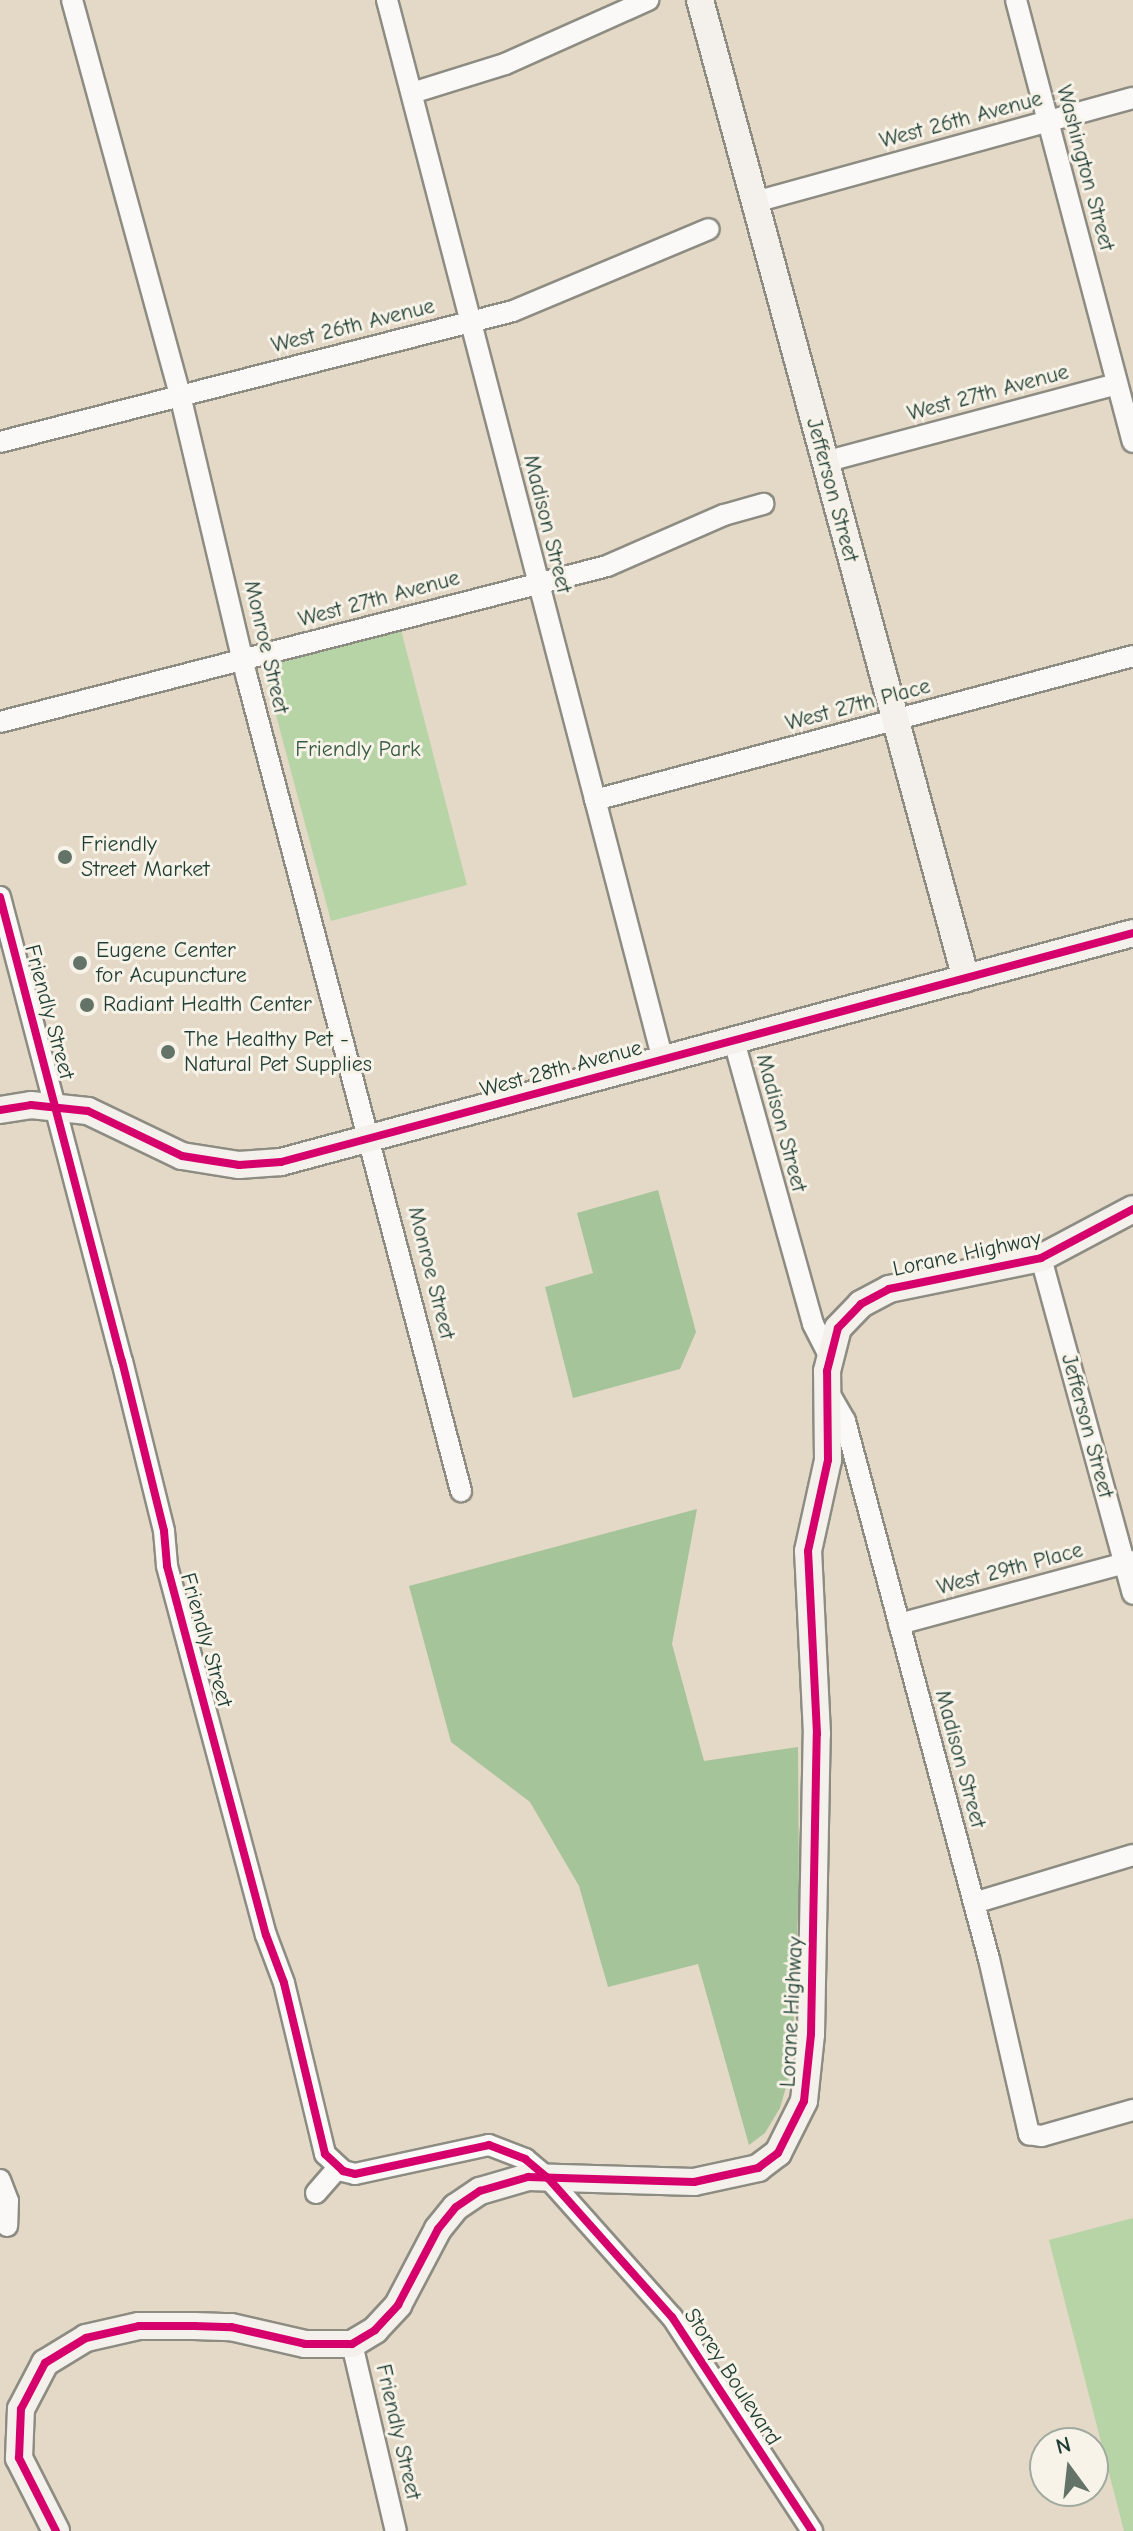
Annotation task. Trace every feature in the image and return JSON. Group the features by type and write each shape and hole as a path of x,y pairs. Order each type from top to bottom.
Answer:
{"street":[{"name":"Monroe Street","path":"72,0 180,395 245,659 461,1491"},
{"name":"Madison Street","path":"387,0 663,1060"},
{"path":"412,93 505,64 648,0"},
{"name":"Jefferson Street","path":"700,0 966,979"},
{"name":"Washington Street","path":"1016,0 1124,392 1133,442"},
{"name":"West 26th Avenue","path":"755,202 1133,98"},
{"name":"West 26th Avenue","path":"0,442 548,299 709,229"},
{"name":"West 27th Avenue","path":"824,462 1124,392"},
{"name":"West 27th Avenue","path":"0,722 632,558 709,521 763,504"},
{"name":"West 27th Place","path":"595,800 1133,656"},
{"name":"Friendly Street","path":"0,897 164,1531 167,1566 269,1947 284,1983 319,2136 338,2168"},
{"name":"West 28th Avenue","path":"0,1110 56,1107 97,1114 169,1152 224,1163 299,1159 1133,933"},
{"name":"Madison Street","path":"734,1041 813,1324 828,1354"},
{"name":"Lorane Highway","path":"352,2344 380,2326 398,2305 438,2229 456,2207 504,2182 548,2178 694,2182 729,2178 758,2168 778,2153 804,2101 817,1851 808,1551 828,1460 828,1354 841,1323 875,1295 919,1281 1041,1258 1132,1212"},
{"name":"Jefferson Street","path":"1041,1258 1129,1562 1133,1594"},
{"name":"Madison Street","path":"826,1388 845,1421 974,1903 1028,2130 1031,2136 1042,2136 1133,2110"},
{"name":"West 29th Place","path":"899,1624 1129,1562"},
{"path":"974,1903 1133,1855"},
{"path":"316,2193 338,2168 377,2173 489,2145 525,2159 548,2178"},
{"name":"Storey Boulevard","path":"548,2178 672,2317 812,2531"},
{"path":"0,2180 8,2201 7,2226"},
{"path":"56,2531 32,2491 19,2458 18,2432 27,2391 45,2363 61,2351 86,2338 139,2326 231,2327 305,2344 352,2344"},
{"name":"Friendly Street","path":"352,2344 396,2531"}],"green space":[{"name":"Friendly Park","path":"401,630 467,885 331,921 265,674 274,664"},
{"path":"658,1190 696,1332 680,1369 573,1398 545,1287 593,1273 577,1213"},
{"path":"697,1509 672,1644 704,1761 798,1747 799,1890 792,2066 780,2108 765,2133 749,2145 698,1964 608,1987 579,1886 530,1802 451,1742 409,1586"},
{"path":"1133,2218 1133,2531 1124,2531 1109,2473 1109,2427 1097,2427 1049,2240"}],"cycle path":[{"path":"0,897 122,1361 164,1531 167,1566 266,1935 284,1983 325,2154 343,2171 355,2174 489,2145 525,2159 548,2178 672,2317 812,2531"},
{"path":"0,1110 31,1105 88,1111 182,1156 239,1165 281,1162 1133,933"},
{"path":"56,2531 19,2458 21,2409 45,2363 86,2338 139,2326 194,2326 231,2327 305,2344 352,2344 375,2330 398,2305 438,2229 456,2207 480,2191 528,2177 694,2182 758,2168 778,2153 804,2101 811,2034 817,1734 808,1551 828,1460 827,1371 838,1328 861,1304 889,1289 1041,1258 1133,1209"}],"place":[{"name":"Friendly Street Market","path":"65,857"},
{"name":"Eugene Center for Acupuncture","path":"80,963"},
{"name":"Radiant Health Center","path":"87,1005"},
{"name":"The Healthy Pet - Natural Pet Supplies","path":"168,1052"}]}
